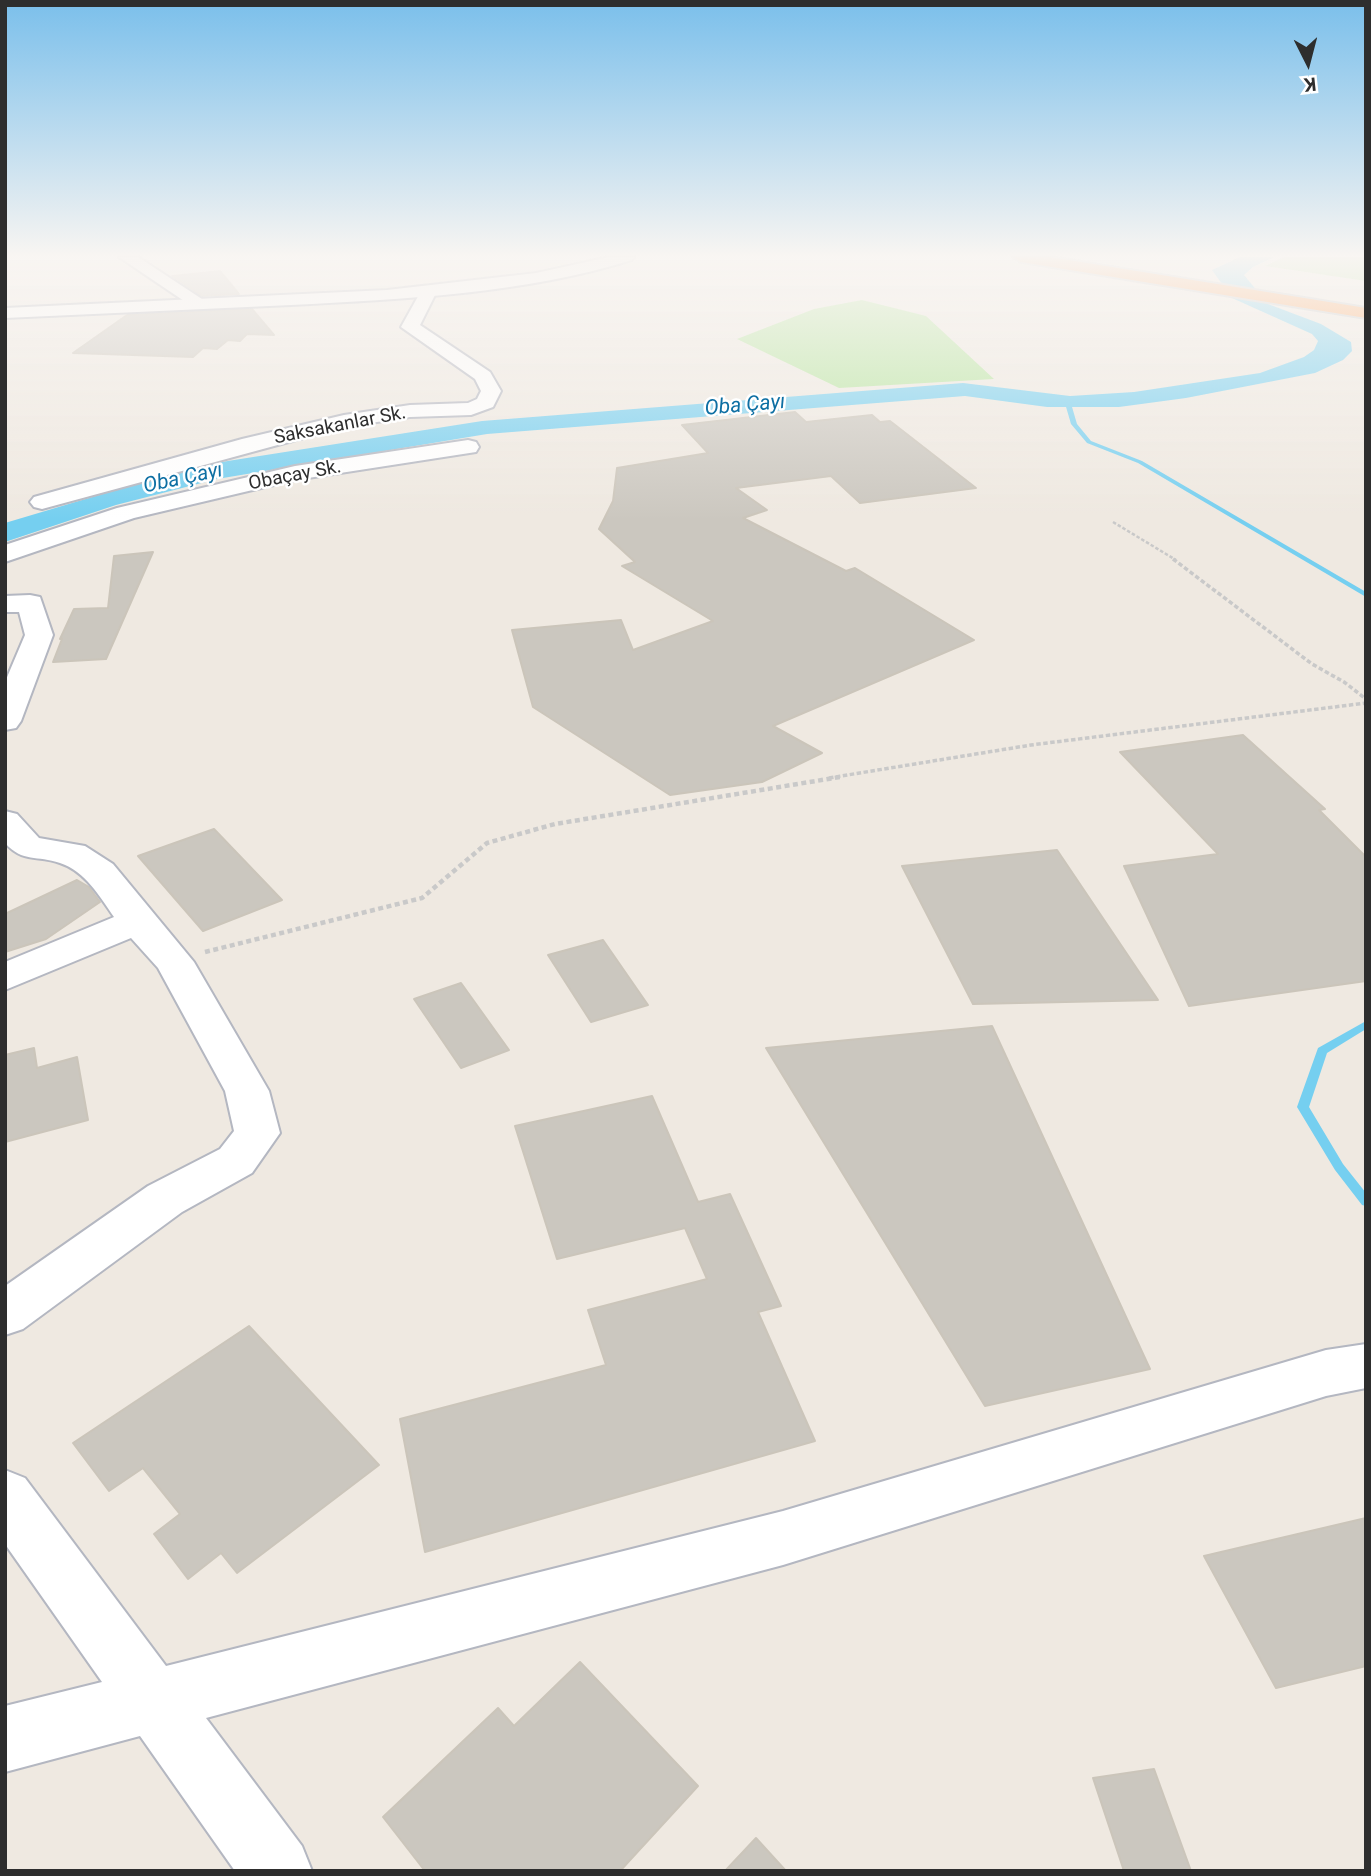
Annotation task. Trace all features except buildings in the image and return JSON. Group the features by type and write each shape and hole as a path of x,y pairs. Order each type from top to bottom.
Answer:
{"street":[{"name":"Saksakanlar Sk.","path":"42,502 250,444 344,421 410,411 471,409 486,403 491,391 484,376 436,345"},
{"name":"Obaçay Sk.","path":"5,554 126,513 295,473 468,447"},
{"path":"5,604 30,603 40,635 5,721"},
{"path":"5,821 28,847 72,854 100,872 137,921 174,962 247,1091 257,1133 236,1161 165,1199 5,1314"},
{"path":"5,977 137,921"},
{"path":"5,1739 783,1538 1326,1373 1366,1366"},
{"path":"5,1496 277,1871"}],"path":[{"path":"1113,522 1183,565 1312,664 1344,682 1366,701"},
{"path":"174,962 422,898 487,844 555,824 1031,745 1366,701"}],"green space":[{"path":"749,345 957,345 994,379 839,388"}],"water":[{"name":"Oba Çayı","path":"1316,345 1351,345 1352,351 1343,360 1315,373 1186,398 1119,407 1047,407 965,396 487,434 217,479 116,505 5,542 5,523 196,466 482,421 963,383 1070,396 1134,392 1260,373 1304,357 1314,350"}],"waterway":[{"path":"1067,400 1074,424 1089,442 1140,462 1366,595"},
{"path":"1366,1024 1322,1051 1303,1107 1339,1167 1366,1202"}]}
